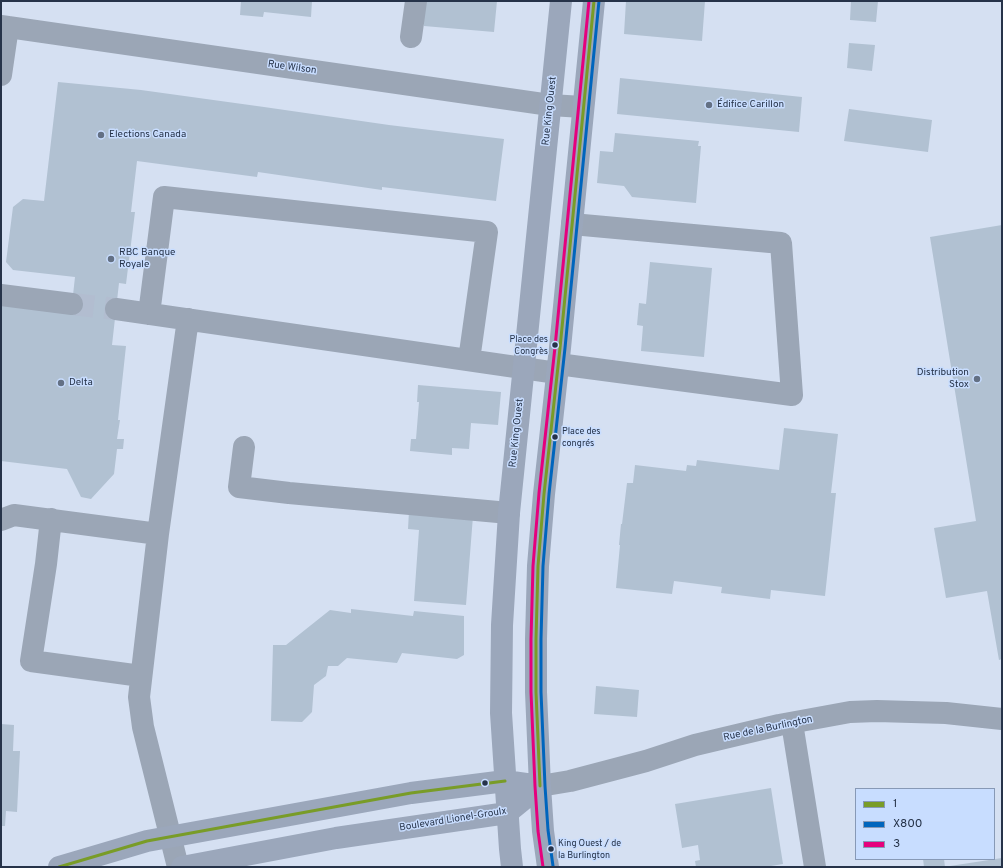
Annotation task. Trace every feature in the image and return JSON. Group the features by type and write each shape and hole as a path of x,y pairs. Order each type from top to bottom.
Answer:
{"main road":[{"name":"Rue King Ouest","path":"512,867 501,713 502,625 509,513 561,1"},
{"path":"548,867 543,831 536,692 538,566 594,1"},
{"path":"59,867 147,841 411,793 505,781 540,786"},
{"name":"Boulevard Lionel-Groulx","path":"182,867 336,838 507,813 540,786"}],"street":[{"path":"411,37 416,1"},
{"path":"1,75 5,27"},
{"name":"Rue Wilson","path":"5,27 550,105 583,107"},
{"path":"149,314 164,197 487,232 469,360"},
{"path":"116,309 524,368 558,369 792,395 781,243 572,224"},
{"path":"1,295 72,304"},
{"path":"178,867 143,728 139,697 158,534 188,319"},
{"path":"244,447 239,487 509,513"},
{"path":"1,520 14,515 158,534"},
{"path":"51,520 46,564 31,661 141,676"},
{"name":"Rue de la Burlington","path":"540,786 570,781 646,761 695,745 792,723 850,712 877,711 946,713 1002,719"},
{"path":"792,723 815,867"}],"building":[{"path":"241,1 312,1 311,17 264,12 263,17 240,15"},
{"path":"419,1 497,1 494,32 424,26"},
{"path":"626,1 705,1 702,41 624,34"},
{"path":"851,1 878,1 876,22 850,20"},
{"path":"849,43 875,45 872,71 847,68"},
{"name":"Édifice Carillon","path":"620,78 802,97 799,132 617,114"},
{"path":"58,82 141,90 389,125 504,139 496,201 382,187 382,190 258,172 257,177 137,161 131,212 135,212 126,284 119,283 112,345 126,346 117,439 124,439 123,449 117,449 114,474 91,499 81,497 67,469 1,461 1,300 72,304 75,277 13,270 6,262 13,207 23,199 44,201"},
{"path":"849,109 932,120 928,152 844,141"},
{"path":"615,133 699,141 698,146 701,146 696,203 632,197 624,186 597,183 600,151 613,152"},
{"name":"Distribution Stox","path":"1002,225 1002,659 999,660 987,591 946,598 934,528 976,521 930,237"},
{"path":"650,262 712,268 704,357 641,351 643,326 637,325 639,303 646,304"},
{"path":"418,385 501,392 498,425 471,423 469,449 452,448 452,455 410,451 411,439 416,439 419,402 417,402"},
{"path":"784,428 838,434 831,493 836,493 825,596 771,590 770,599 721,593 722,587 674,581 672,594 616,588 621,524 627,483 633,483 635,465 686,471 687,465 696,466 697,460 779,470"},
{"path":"409,511 473,516 466,605 414,601 419,530 408,529"},
{"path":"351,609 413,616 414,611 464,616 464,655 457,659 402,653 397,663 347,658 338,666 328,666 326,676 314,685 312,712 302,722 271,721 273,645 286,645 330,610 351,613"},
{"path":"596,686 639,690 637,717 594,714"},
{"path":"1,724 14,725 13,751 20,751 17,812 6,811 5,826 1,826"},
{"path":"771,788 783,864 765,867 696,867 695,861 700,860 698,845 682,848 675,804"},
{"path":"1002,858 1002,867 950,867 950,866"},
{"path":"923,860 944,860 945,867 924,867"}],"tunnel":[{"path":"72,304 116,309"}],"transit line":[{"name":"3","path":"543,867 538,831 531,692 533,566 539,493 589,1"},
{"name":"1","path":"540,786 536,692 538,566 594,1"},
{"name":"X800","path":"553,866 548,830 541,692 543,566 599,1"},
{"name":"1","path":"59,867 147,841 411,793 505,781"}],"place":[{"name":"Édifice Carillon","path":"709,105"},
{"name":"Elections Canada","path":"101,135"},
{"name":"RBC Banque Royale","path":"111,259"},
{"name":"Place des Congrès","path":"555,345"},
{"name":"Distribution Stox","path":"977,379"},
{"name":"Delta","path":"61,383"},
{"name":"Place des congrés","path":"555,437"},
{"name":"King Ouest / de la Burlington","path":"551,849"}]}
